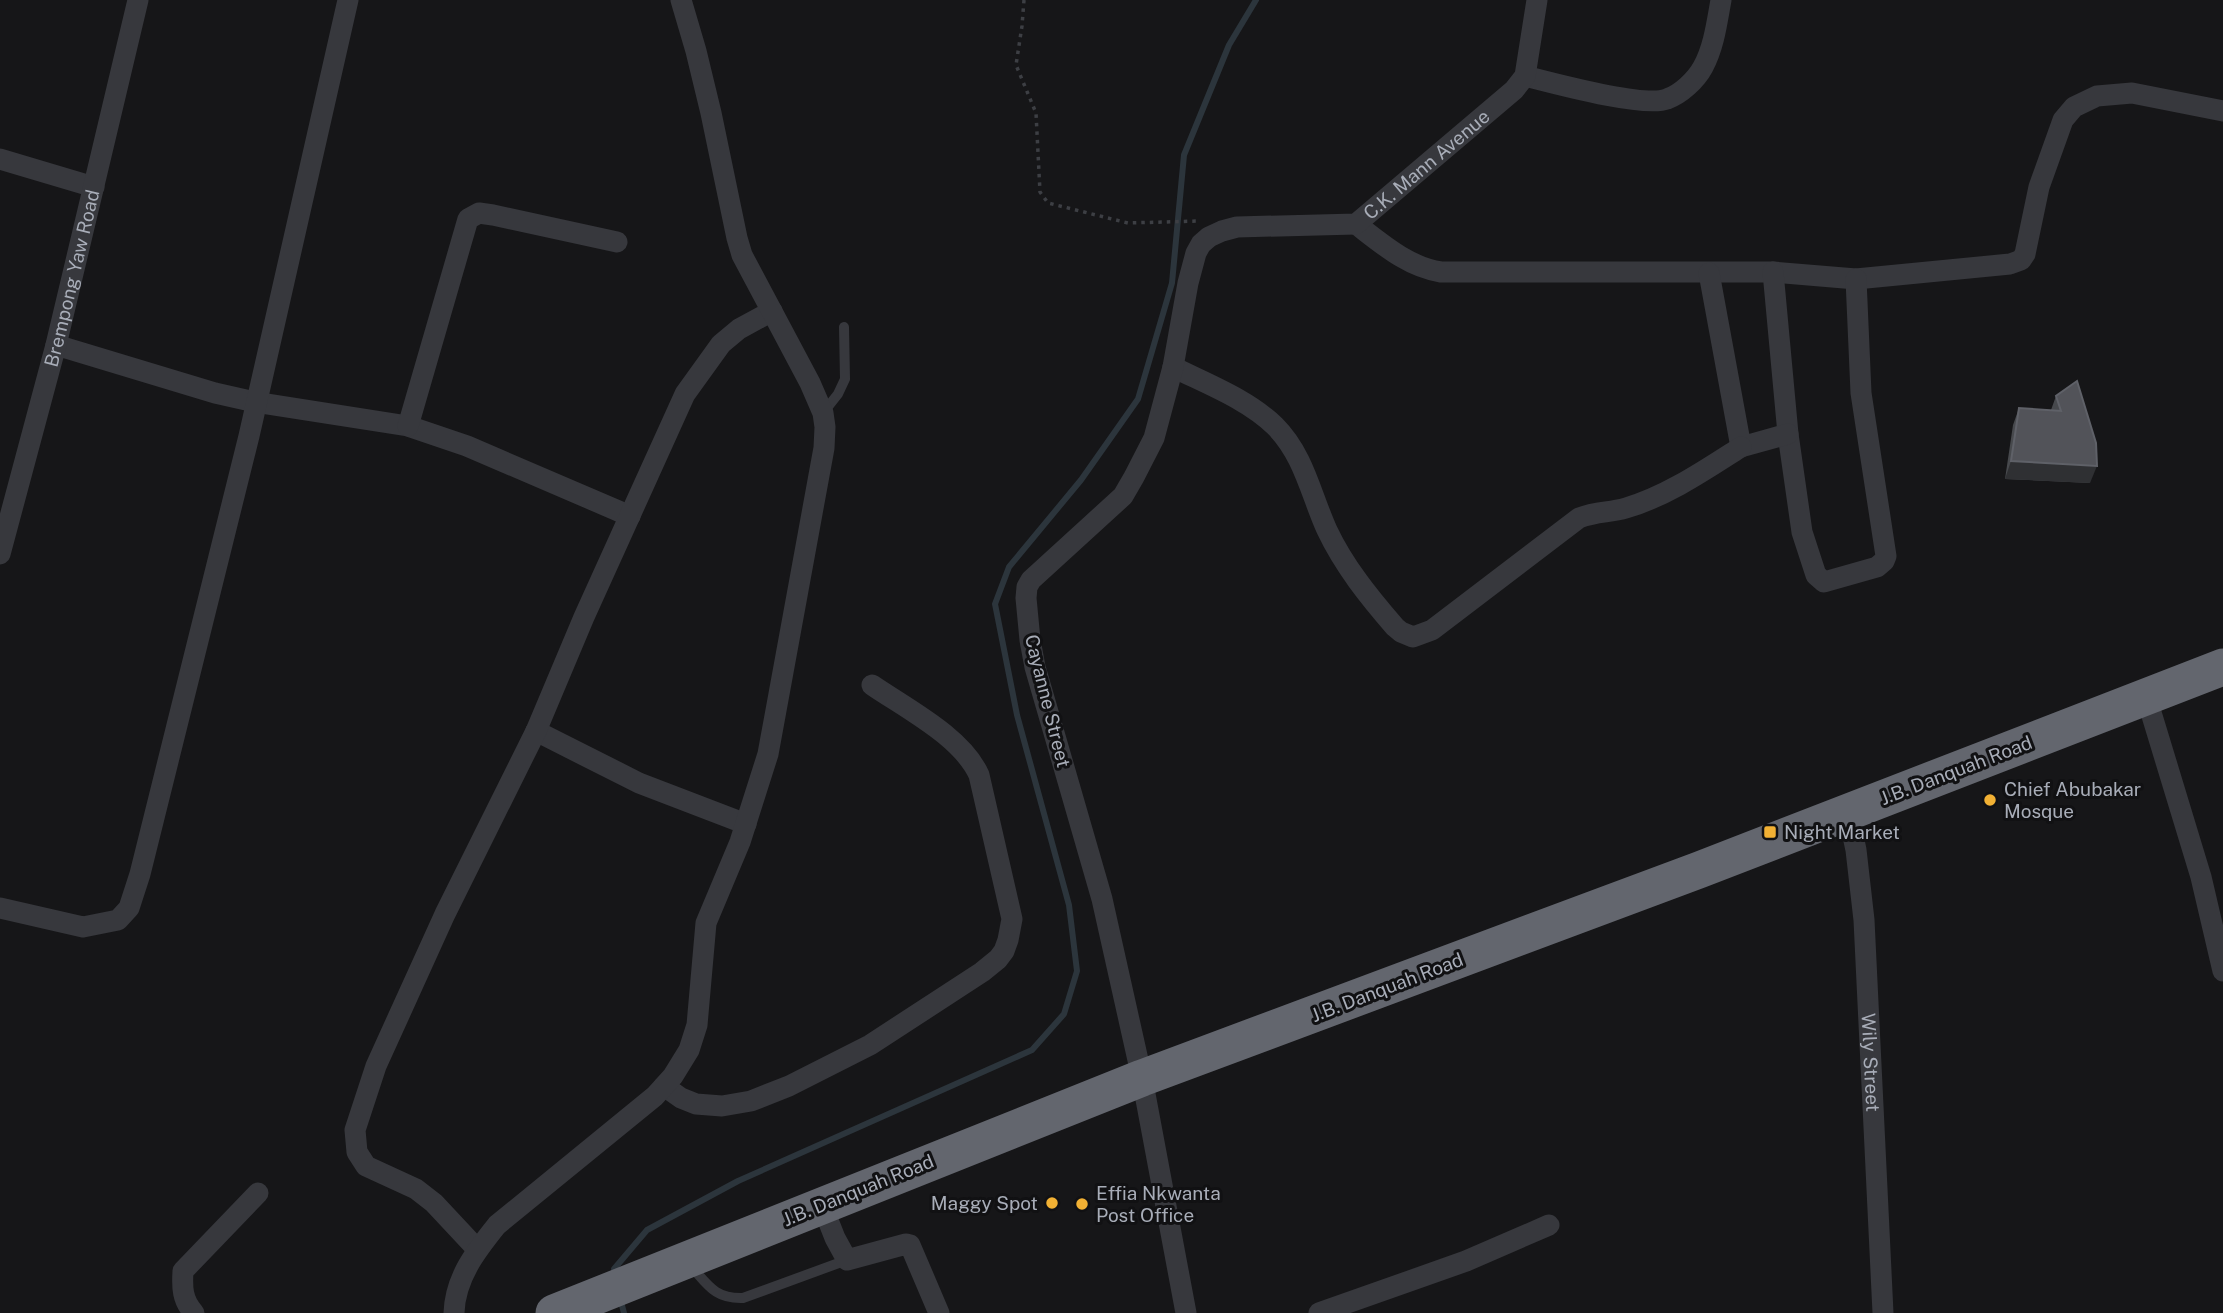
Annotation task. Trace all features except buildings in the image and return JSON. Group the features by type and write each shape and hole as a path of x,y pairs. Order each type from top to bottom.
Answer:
{"highway":[{"name":"J.B. Danquah Road","path":"554,1313 1142,1078 1673,880 2223,667"}],"street":[{"name":"Brempong Yaw Road","path":"0,554 55,345 138,0"},
{"path":"0,908 83,927 118,920 129,908 150,835 249,436 348,0"},
{"path":"454,1313 461,1280 477,1249 497,1225 655,1096 673,1076 689,1051 696,1025 706,923 740,842 768,754 824,447 825,427 822,413 810,383 742,255 711,113 681,0"},
{"path":"1537,0 1525,76 1637,100 1659,101 1690,84 1702,70 1710,53 1721,0"},
{"name":"C.K. Mann Avenue","path":"1173,367 1196,253 1209,237 1237,228 1356,224 1504,100 1525,76"},
{"path":"1356,224 1404,258 1427,270 1441,272 1773,272 1856,279 2010,264 2021,260 2026,251 2039,187 2063,120 2067,113 2080,103 2097,96 2132,93 2223,111"},
{"path":"0,159 94,187"},
{"path":"408,426 468,219 479,214 493,215 617,242"},
{"path":"1773,272 1788,434 1802,533 1817,578 1826,582 1880,566 1885,561 1861,393 1856,279"},
{"path":"1709,273 1741,447"},
{"path":"477,1249 434,1203 416,1189 366,1166 357,1152 355,1130 387,1041 445,914 536,731 685,394 721,344 740,329 772,311"},
{"path":"55,345 215,393 255,402 408,426 467,446 630,516"},
{"path":"1173,367 1237,399 1276,428 1303,468 1327,530 1344,561 1389,620 1401,632 1413,637 1432,629 1579,519 1594,512 1635,505 1690,479 1741,447 1788,434"},
{"name":"Cayanne Street","path":"1173,367 1154,438 1123,496 1031,580 1026,598 1035,667 1102,899 1142,1078 1186,1313"},
{"path":"664,1086 681,1098 707,1106 751,1101 789,1086 870,1045 982,972 1004,951 1012,919 974,763 954,741 872,685"},
{"path":"2146,696 2201,877 2223,971"},
{"path":"536,731 639,783 746,824"},
{"name":"Wily Street","path":"1848,812 1856,850 1864,920 1883,1313"},
{"path":"194,1313 189,1308 182,1290 183,1271 258,1193"},
{"path":"822,1205 847,1260 910,1245 939,1313"},
{"path":"1319,1313 1466,1261 1549,1225"}],"lane":[{"path":"822,413 838,394 845,379 844,327"},
{"path":"686,1259 714,1292 729,1299 743,1298 847,1260"}],"path":[{"path":"1024,0 1016,65 1036,113 1040,192 1048,203 1128,223 1196,221"}],"waterway":[{"path":"616,1277 614,1269 647,1230 738,1181 1032,1050 1064,1014 1077,971 1069,905 1017,715 995,604 1009,567 1081,480 1138,399 1172,283 1184,155 1229,45 1256,0"},
{"path":"620,1298 624,1313"}],"place":[{"name":"Chief Abubakar Mosque","path":"1990,800"},
{"name":"Night Market","path":"1770,832"},
{"name":"Maggy Spot","path":"1052,1203"},
{"name":"Effia Nkwanta Post Office","path":"1082,1204"}]}
